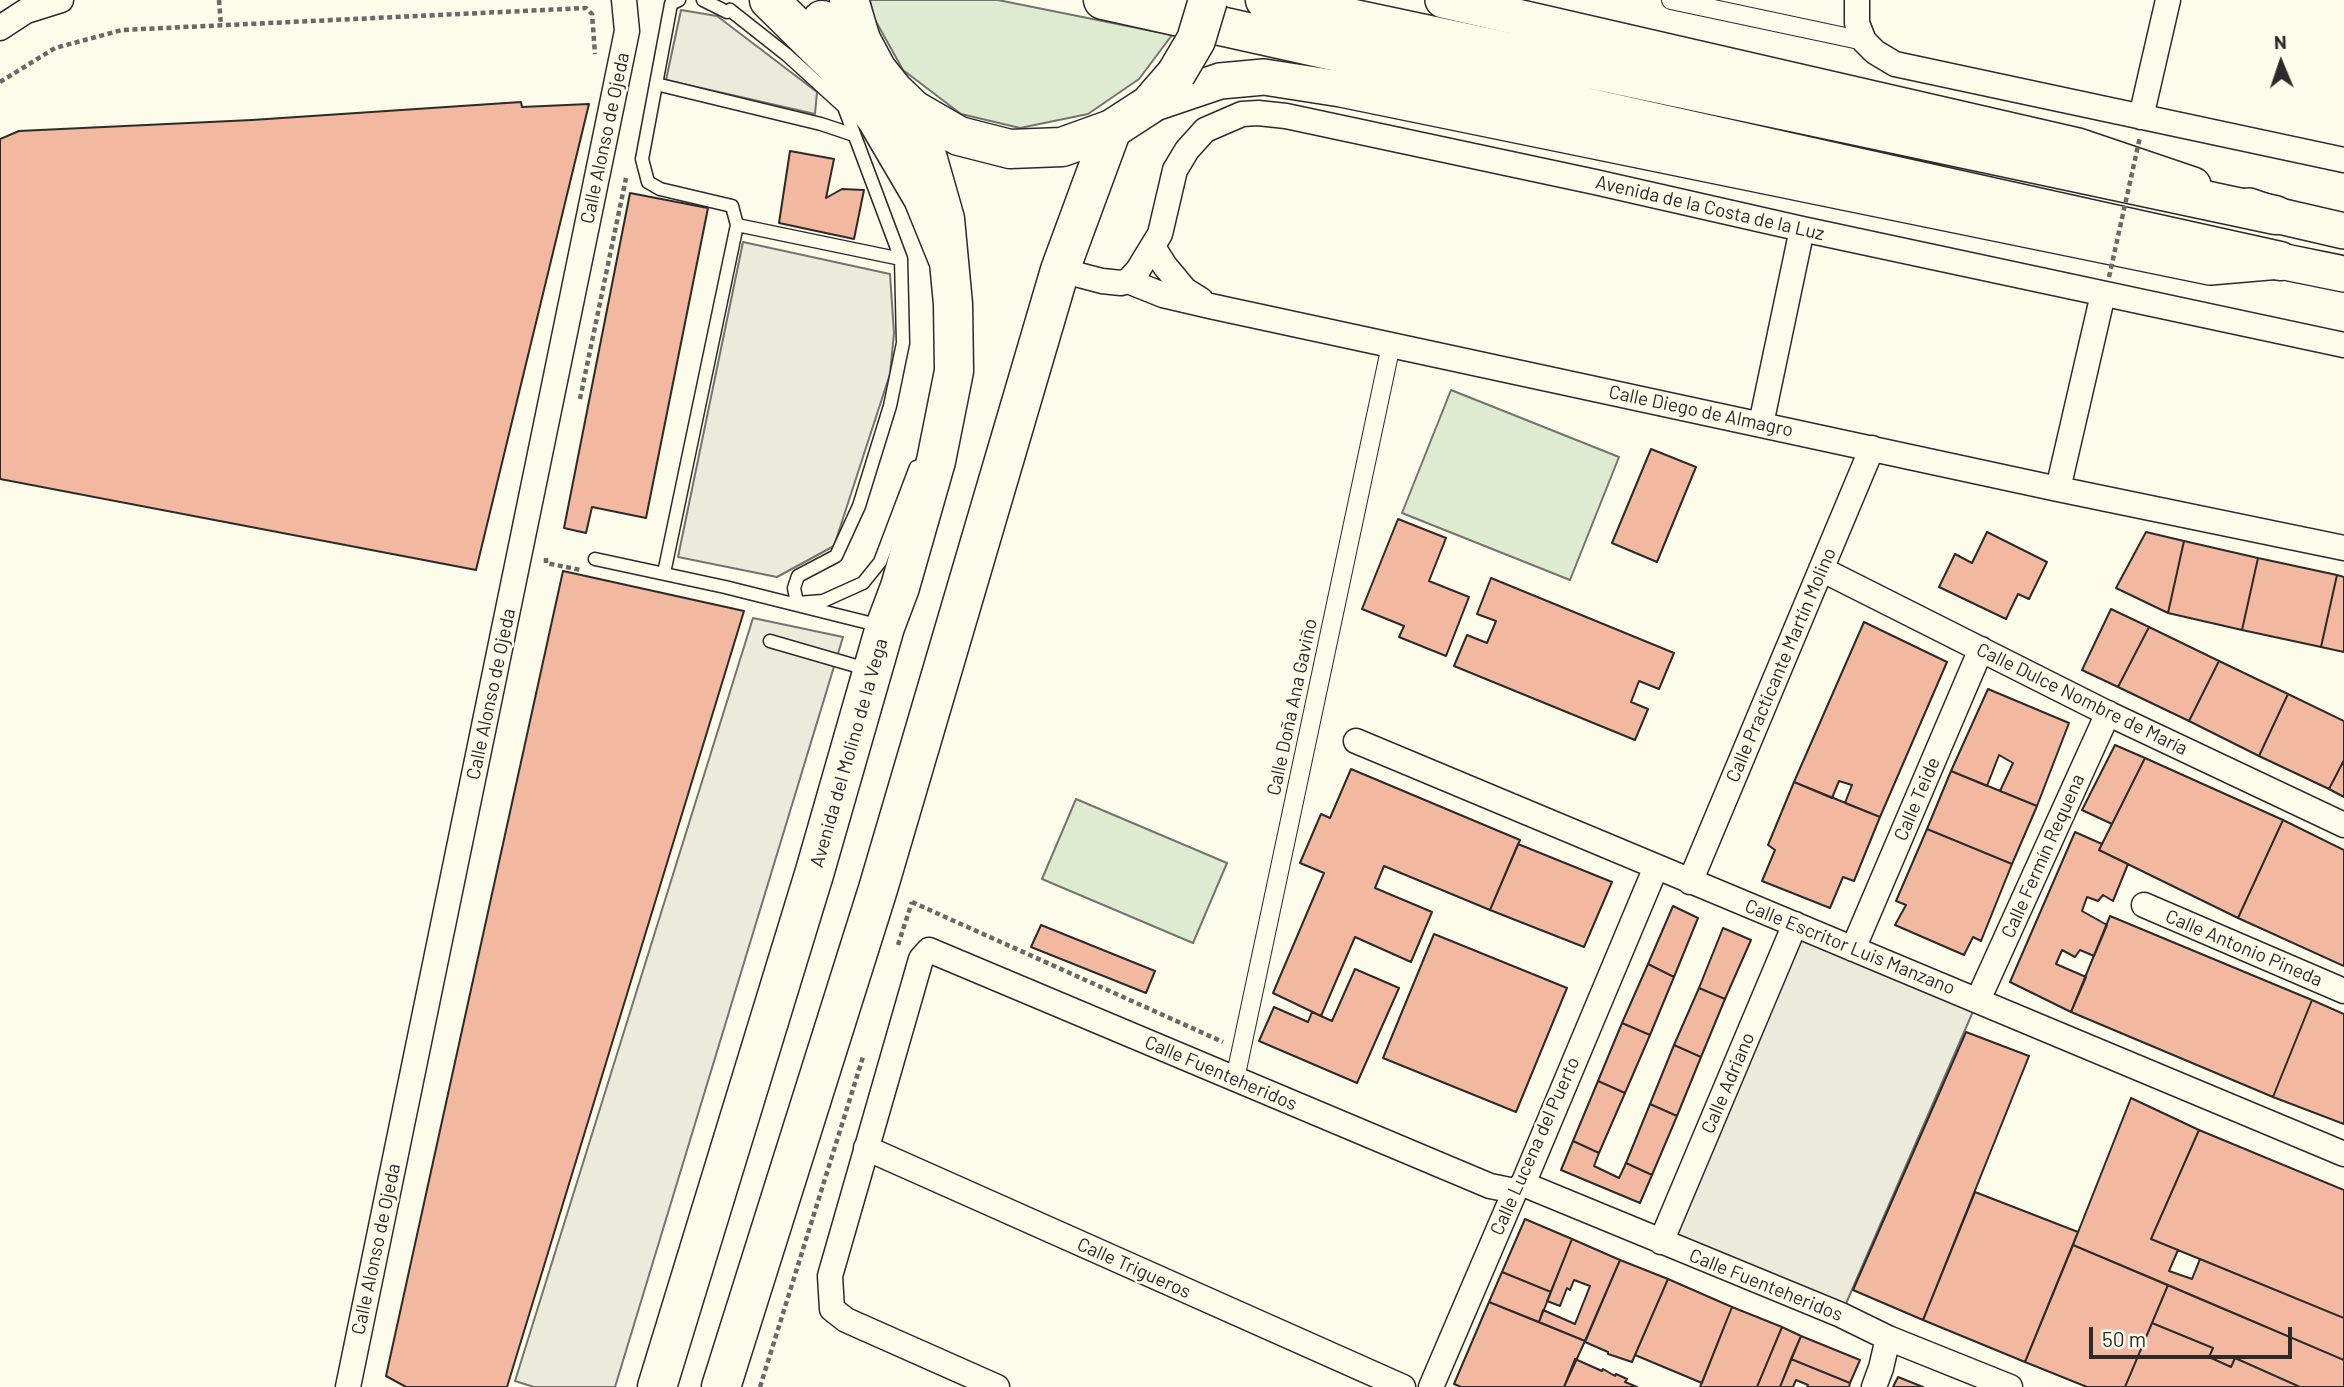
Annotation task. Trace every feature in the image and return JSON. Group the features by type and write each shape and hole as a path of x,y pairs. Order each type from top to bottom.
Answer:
{"main road":[{"path":"769,0 836,66 876,118 923,198 947,257"},
{"path":"786,0 831,26 914,110 959,136 1010,149 1062,146 1112,130 1149,105 1177,75 1196,40 1208,0"},
{"path":"1103,0 2344,274"},
{"path":"1265,0 2344,231"},
{"path":"1443,0 2078,146 2145,167 2275,215"},
{"path":"850,4 861,40 877,70"},
{"path":"1149,105 1220,81 1264,77 1340,89 2210,267 2280,261"},
{"name":"Avenida del Molino de la Vega","path":"657,1387 815,871 885,626 900,587 936,461 954,371 953,304 945,219 914,110"},
{"path":"721,1387 878,889 1060,270 1112,130"}],"street":[{"path":"0,28 26,11 61,0"},
{"name":"Calle Alonso de Ojeda","path":"348,1387 627,32 624,0"},
{"path":"1671,0 1864,41"},
{"path":"1857,0 1857,23 1864,41 1875,52 1895,64 2141,127 2344,160"},
{"path":"2141,127 2168,0"},
{"name":"Avenida de la Costa de la Luz","path":"1128,281 1160,234 1175,170 1187,150 1205,130 1242,114 1258,113 1286,116 1802,229 2106,286 2344,345"},
{"path":"1761,424 1802,229"},
{"path":"1153,247 1165,267 1185,290 1210,306"},
{"name":"Calle Diego de Almagro","path":"1060,270 1102,281 1128,281 1163,295 1210,306 2344,548"},
{"path":"2058,489 2106,286"},
{"name":"Calle Doña Ana Gaviño","path":"1235,1079 1391,345"},
{"name":"Calle Practicante Martín Molino","path":"1690,881 1872,448"},
{"name":"Calle Dulce Nombre de María","path":"1821,569 2108,713 2344,825"},
{"name":"Calle Teide","path":"1853,949 1981,649"},
{"name":"Calle Fermín Requena","path":"1978,999 2108,713"},
{"name":"Calle Escritor Luis Manzano","path":"1356,741 2344,1154"},
{"name":"Calle Lucena del Puerto","path":"1431,1387 1656,867"},
{"name":"Calle Antonio Pineda","path":"2144,905 2344,991"},
{"name":"Calle Adriano","path":"1661,1242 1795,924"},
{"name":"Calle Fuenteheridos","path":"866,1148 921,959 929,950 1489,1186 1519,1187 1841,1315 1888,1338 2010,1387"},
{"path":"866,1148 830,1276 832,1309 846,1320 997,1387"},
{"name":"Calle Trigueros","path":"866,1148 1403,1387"},
{"path":"1874,1387 1888,1338"}],"lane":[{"path":"663,572 737,225 732,206 660,190 648,182 642,159 671,4 679,0"},
{"path":"704,0 727,12 730,10 787,55 844,107 901,260 903,343 890,406 859,506 835,556 798,576 794,588 797,603"},
{"path":"656,84 821,124 854,135"},
{"path":"737,225 901,260"},
{"path":"797,603 823,601 863,583 880,562 916,467 936,461"},
{"path":"595,559 663,572 885,626"},
{"path":"770,641 872,671"}],"path":[{"path":"219,0 221,25"},
{"path":"0,82 55,48 122,30 586,8 592,14 596,66"},
{"path":"2106,286 2141,127"},
{"path":"578,411 628,168"},
{"path":"545,557 546,563 587,571"},
{"path":"895,954 912,902 1241,1050"},
{"path":"760,1387 867,1045"}],"green space":[{"path":"870,0 998,0 1172,35 1139,79 1088,114 1020,128 961,114 903,70 874,18"},
{"path":"1451,390 1619,457 1570,580 1402,513"},
{"path":"1076,799 1227,863 1193,943 1042,879"}],"shaded area":[{"path":"681,10 717,16 817,92 815,114 666,80"},
{"path":"743,242 890,274 894,333 890,374 834,546 777,577 678,557"},
{"path":"753,618 843,637 615,1387 534,1387 515,1381"},
{"path":"1795,924 1978,1000 1841,1315 1661,1242"}],"building":[{"path":"521,102 522,107 589,104 476,570 0,479 0,139 19,131 252,120"},
{"path":"790,151 834,159 826,198 842,189 864,190 854,239 779,223"},
{"path":"630,193 708,208 646,518 592,507 586,533 564,528"},
{"path":"1651,449 1696,467 1657,562 1612,543"},
{"path":"1398,519 1446,538 1429,581 1469,597 1446,656 1399,637 1404,626 1362,609"},
{"path":"1987,532 2047,562 2029,599 2018,594 2006,619 1939,587 1955,554 1972,563"},
{"path":"2146,532 2184,541 2168,613 2116,588"},
{"path":"2184,541 2258,558 2242,630 2168,613"},
{"path":"2258,558 2337,575 2321,647 2242,630"},
{"path":"563,571 744,611 507,1387 406,1387 386,1376"},
{"path":"2337,575 2344,577 2344,652 2321,647"},
{"path":"1491,578 1674,653 1659,689 1639,681 1631,702 1648,709 1635,740 1454,666 1467,635 1487,643 1496,621 1477,614"},
{"path":"2111,609 2149,627 2118,687 2082,670"},
{"path":"1864,622 1947,662 1880,817 1845,803 1852,785 1839,781 1832,798 1794,782"},
{"path":"2149,627 2219,661 2189,721 2118,687"},
{"path":"2219,661 2288,694 2259,756 2189,721"},
{"path":"1988,689 2069,723 2037,806 2000,791 2013,763 1999,755 1987,786 1951,771"},
{"path":"2288,694 2344,721 2344,760 2329,789 2259,756"},
{"path":"2115,745 2145,758 2112,824 2082,810"},
{"path":"2145,758 2283,820 2238,918 2099,850"},
{"path":"2344,760 2344,797 2329,789"},
{"path":"1351,769 1520,840 1490,910 1384,866 1375,888 1432,912 1411,962 1355,937 1321,1016 1273,993 1324,873 1300,863 1321,814 1330,818"},
{"path":"1951,771 2037,806 2012,864 1927,829"},
{"path":"1794,782 1880,817 1854,881 1843,877 1830,908 1762,881 1775,850 1768,845"},
{"path":"2283,820 2344,850 2344,966 2238,918"},
{"path":"1927,829 2012,864 1981,941 1973,937 1964,955 1895,925 1906,905 1896,901"},
{"path":"2075,832 2102,844 2099,850 2128,864 2113,901 2103,895 2098,901 2087,897 2082,911 2107,925 2094,956 2080,950 2075,957 2062,950 2056,964 2086,977 2071,1012 2010,982"},
{"path":"1518,844 1612,882 1584,947 1490,910"},
{"path":"1673,906 1698,918 1674,977 1648,964"},
{"path":"2110,916 2312,1000 2273,1097 2071,1012"},
{"path":"1041,925 1155,971 1146,993 1031,947"},
{"path":"1723,928 1751,940 1725,999 1699,988"},
{"path":"1434,934 1567,988 1516,1112 1383,1058"},
{"path":"1648,964 1674,977 1650,1035 1622,1023"},
{"path":"1355,969 1399,988 1357,1083 1259,1041 1274,1007 1308,1022 1312,1012 1332,1021"},
{"path":"1699,988 1725,999 1701,1057 1674,1045"},
{"path":"2312,1000 2344,1014 2344,1124 2273,1097"},
{"path":"1622,1023 1650,1035 1625,1093 1598,1081"},
{"path":"1966,1032 2029,1056 1923,1320 1853,1290"},
{"path":"1674,1045 1701,1057 1677,1116 1650,1104"},
{"path":"1598,1081 1625,1093 1599,1153 1573,1141"},
{"path":"2131,1098 2199,1130 2151,1239 2178,1250 2169,1271 2192,1279 2200,1259 2344,1318 2344,1360 2073,1245"},
{"path":"1650,1104 1677,1116 1652,1175 1626,1163"},
{"path":"2199,1130 2344,1190 2344,1318 2151,1239"},
{"path":"1573,1141 1599,1153 1594,1166 1619,1178 1626,1163 1652,1175 1640,1203 1561,1170"},
{"path":"1975,1192 2078,1232 2025,1362 1923,1320"},
{"path":"1525,1219 1572,1239 1551,1292 1502,1272"},
{"path":"1572,1239 1620,1260 1585,1341 1539,1322 1543,1310 1575,1324 1590,1286 1574,1280 1570,1290 1567,1288 1560,1306 1547,1301"},
{"path":"2073,1245 2168,1285 2125,1387 2087,1387 2025,1362"},
{"path":"1620,1260 1668,1279 1632,1362 1585,1342"},
{"path":"1502,1272 1551,1292 1539,1322 1489,1302"},
{"path":"1668,1279 1732,1307 1702,1383 1635,1355"},
{"path":"2168,1285 2344,1360 2344,1387 2300,1387 2235,1358 2231,1367 2209,1357 2213,1348 2152,1323"},
{"path":"1489,1302 1585,1341 1564,1387 1461,1387 1454,1384"},
{"path":"1732,1307 1782,1327 1757,1387 1700,1387"},
{"path":"2152,1323 2213,1348 2209,1357 2231,1367 2235,1358 2300,1387 2125,1387"},
{"path":"1782,1327 1801,1336 1780,1387 1757,1387"},
{"path":"1801,1336 1860,1360 1850,1383 1791,1359"},
{"path":"1575,1359 1615,1376 1616,1374 1637,1387 1564,1387"},
{"path":"1791,1359 1850,1383 1849,1387 1807,1387 1808,1385 1796,1380 1793,1387 1780,1387"},
{"path":"1898,1377 1923,1387 1893,1387"}]}
